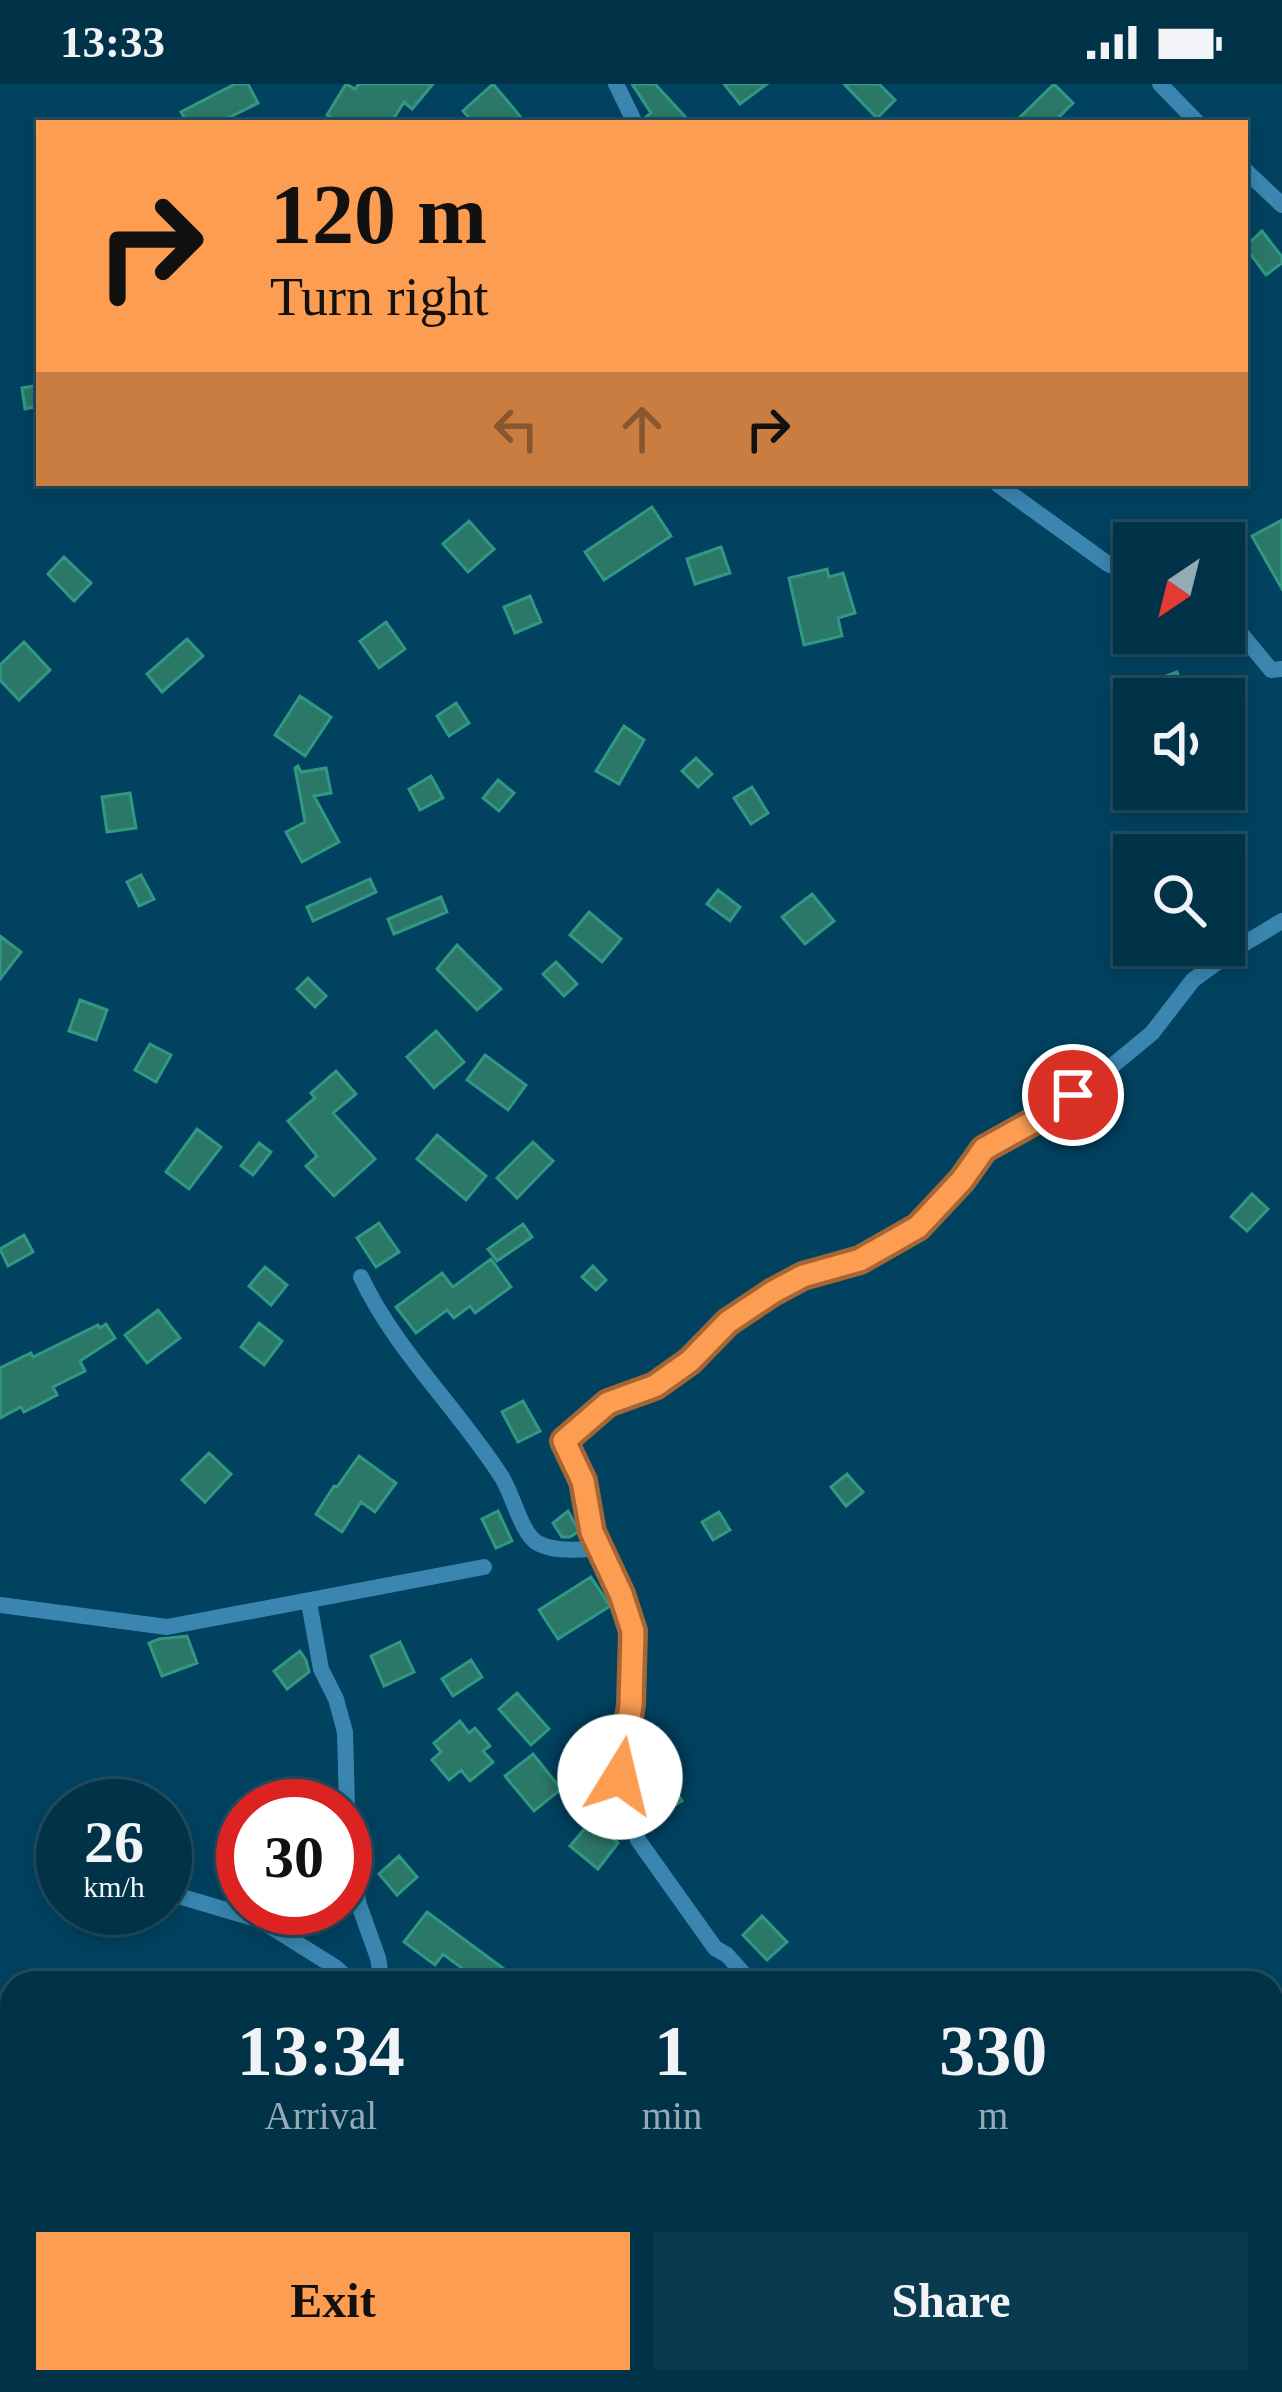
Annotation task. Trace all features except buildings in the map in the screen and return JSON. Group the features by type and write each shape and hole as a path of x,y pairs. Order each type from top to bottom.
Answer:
{"street":[{"path":"616,84 634,120"},
{"path":"1160,84 1195,120"},
{"path":"1248,173 1282,206"},
{"path":"1000,486 1113,567"},
{"path":"1245,638 1271,670 1282,669"},
{"path":"741,1971 715,1948 638,1840 620,1777 631,1705 633,1631 592,1532 583,1481 564,1441 608,1403 655,1386 690,1361 728,1322 773,1292 803,1276 860,1260 918,1227 984,1149 1047,1114 1100,1076 1152,1033 1193,980 1282,921"},
{"path":"361,1277 376,1311 505,1481 528,1534 538,1544 555,1548 600,1549"},
{"path":"0,1604 166,1628 484,1567"},
{"path":"310,1608 321,1669 346,1732 347,1844 358,1905 380,1971"},
{"path":"192,1900 260,1920 340,1971"}],"route":[{"path":"620,1777 631,1705 633,1631 592,1532 583,1481 564,1441 608,1403 655,1386 690,1361 728,1322 773,1292 803,1276 860,1260 918,1227 984,1149 1073,1095"}]}
